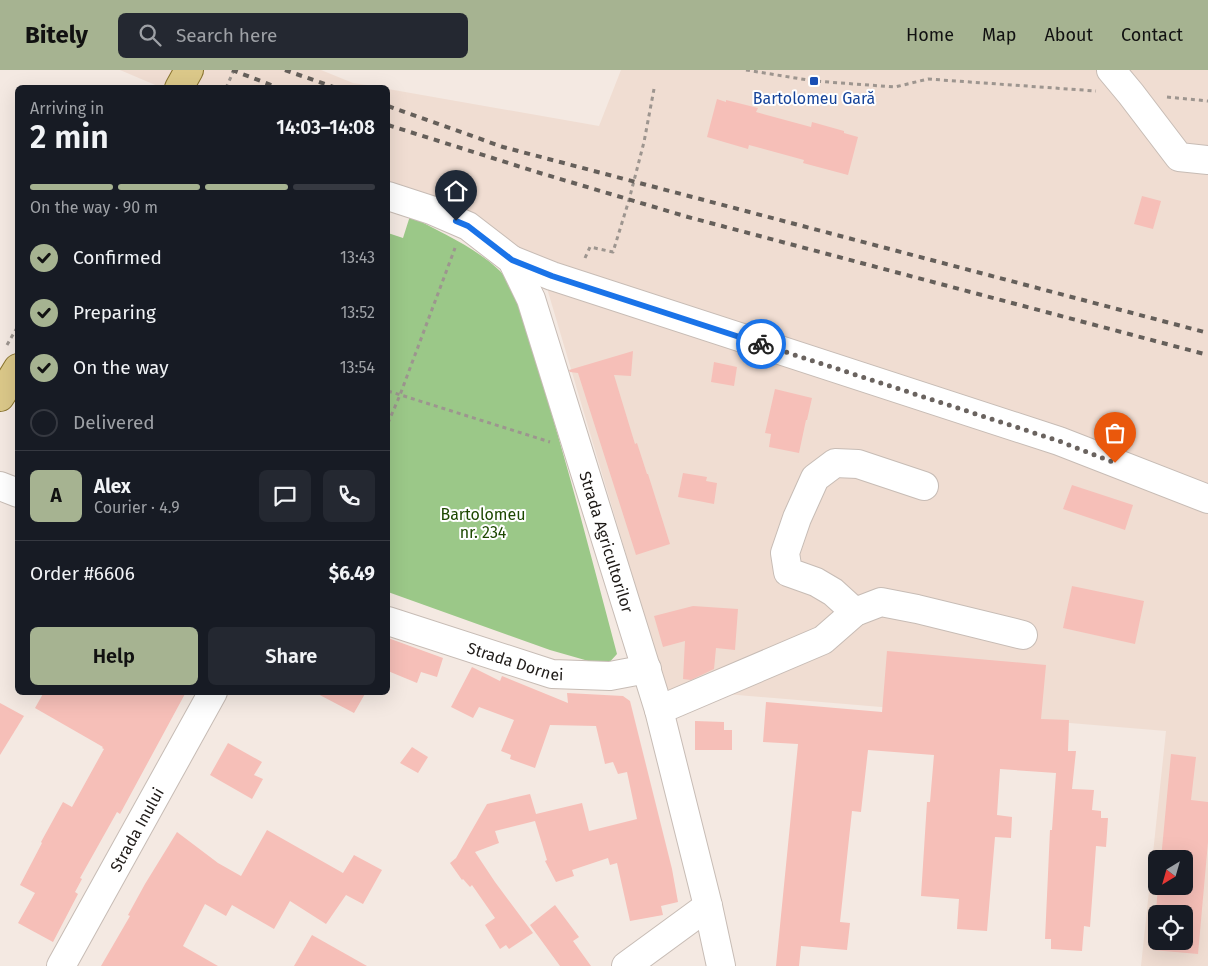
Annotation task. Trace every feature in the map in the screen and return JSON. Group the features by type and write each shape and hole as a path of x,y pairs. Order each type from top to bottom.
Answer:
{"main road":[{"path":"181,85 189,70"},
{"path":"0,397 11,357"}],"street":[{"path":"1111,70 1180,156 1208,160"},
{"name":"Strada Agricultorilor","path":"390,197 431,210 468,226 512,260 531,299 659,710 721,966"},
{"path":"512,260 562,279 1059,441 1208,499"},
{"path":"855,612 833,592 816,582 788,572 786,553 797,518 815,478 835,463 858,464 924,486"},
{"path":"0,486 15,492"},
{"path":"659,710 823,640 855,612 881,602 1023,635"},
{"name":"Strada Dornei","path":"390,622 552,674 610,676 647,669"},
{"name":"Strada Inului","path":"61,966 211,695"},
{"path":"626,966 708,906"}],"path":[{"path":"227,85 234,70"},
{"path":"746,70 814,81 895,88 928,79 1208,100"},
{"path":"585,258 590,247 613,252 644,142 654,89"},
{"path":"390,418 447,266 458,242"},
{"path":"11,357 15,339"},
{"path":"390,392 562,446 575,442"}],"shaded area":[{"path":"120,70 321,70 353,83 367,85 155,85"},
{"path":"621,70 1208,70 1208,966 1141,966 1149,895 1193,895 1193,850 1153,850 1166,731 666,689 541,268 390,197 390,89 599,126"}],"green space":[{"name":"Bartolomeu nr. 234","path":"410,216 457,240 490,262 500,271 512,289 522,314 558,434 617,654 606,666 550,650 390,593 390,234 403,238"}],"building":[{"path":"717,99 758,108 756,112 811,127 812,122 858,137 848,175 803,163 804,160 749,145 748,149 707,137"},
{"path":"1142,196 1161,201 1153,229 1134,224"},
{"path":"633,351 631,376 614,375 635,444 637,443 648,474 670,544 636,555 578,373 570,372 569,370"},
{"path":"714,362 737,367 734,386 711,382"},
{"path":"775,389 812,398 799,453 769,447 771,434 765,433"},
{"path":"683,473 707,477 706,481 717,483 714,504 678,497"},
{"path":"1072,485 1133,505 1125,530 1063,509"},
{"path":"1072,586 1144,601 1135,644 1063,628"},
{"path":"693,606 738,609 735,650 716,648 714,669 691,680 683,679 685,641 663,647 654,616"},
{"path":"390,639 443,658 437,677 421,672 417,683 390,672"},
{"path":"887,651 1046,665 1041,719 1069,720 1068,751 1076,751 1072,789 1094,790 1092,810 1101,811 1101,818 1108,818 1106,847 1096,846 1090,927 1084,926 1082,951 1051,949 1051,939 1045,939 1050,830 1052,830 1056,773 1000,769 997,815 1012,817 1011,838 995,837 987,931 957,929 959,899 921,896 927,802 930,802 934,755 868,750 861,812 852,811 840,922 850,923 847,950 801,946 799,966 776,966 798,744 763,742 766,702 882,712"},
{"path":"472,667 500,681 502,676 568,703 567,693 623,696 630,701 672,869 678,902 661,906 663,915 630,921 617,863 610,865 608,858 572,870 574,876 556,882 545,861 547,860 535,821 495,831 499,843 475,852 533,933 509,949 506,945 500,949 485,925 495,918 472,885 470,887 462,880 450,863 456,858 487,804 530,794 536,814 582,803 589,831 637,819 627,772 618,774 613,762 605,764 596,726 550,725 535,768 510,759 511,755 501,751 514,720 479,707 473,718 451,707"},
{"path":"42,695 184,695 120,814 117,812 80,878 82,879 75,892 78,894 53,942 18,923 35,893 20,885 63,802 72,807 104,749 35,708"},
{"path":"320,695 364,695 354,713"},
{"path":"0,703 24,716 0,755"},
{"path":"695,721 724,722 724,730 732,730 732,750 695,750"},
{"path":"228,743 262,762 254,775 263,779 252,799 210,775"},
{"path":"412,747 428,757 418,773 400,763"},
{"path":"1171,754 1196,757 1191,800 1208,802 1208,842 1198,954 1153,950 1193,950 1193,905 1157,905 1157,895 1193,895 1193,850 1162,850"},
{"path":"267,830 343,873 354,855 382,870 363,904 346,895 326,924 290,901 274,929 232,905 226,916 205,904 183,946 218,966 101,966 130,916 128,915 145,884 177,832 218,863 241,876"},
{"path":"555,905 579,937 573,941 591,966 560,966 530,925"},
{"path":"312,935 367,966 294,966"}],"railway":[{"path":"232,70 271,85"},
{"path":"285,70 328,85"},
{"path":"390,107 503,147 1208,333"},
{"path":"390,126 688,217 1208,355"}],"way so far":[{"path":"761,344 1059,441 1115,463"}],"place":[{"name":"Bartolomeu Gară","path":"814,81"}],"route":[{"path":"456,221 468,226 512,260 552,276 761,344"}]}
